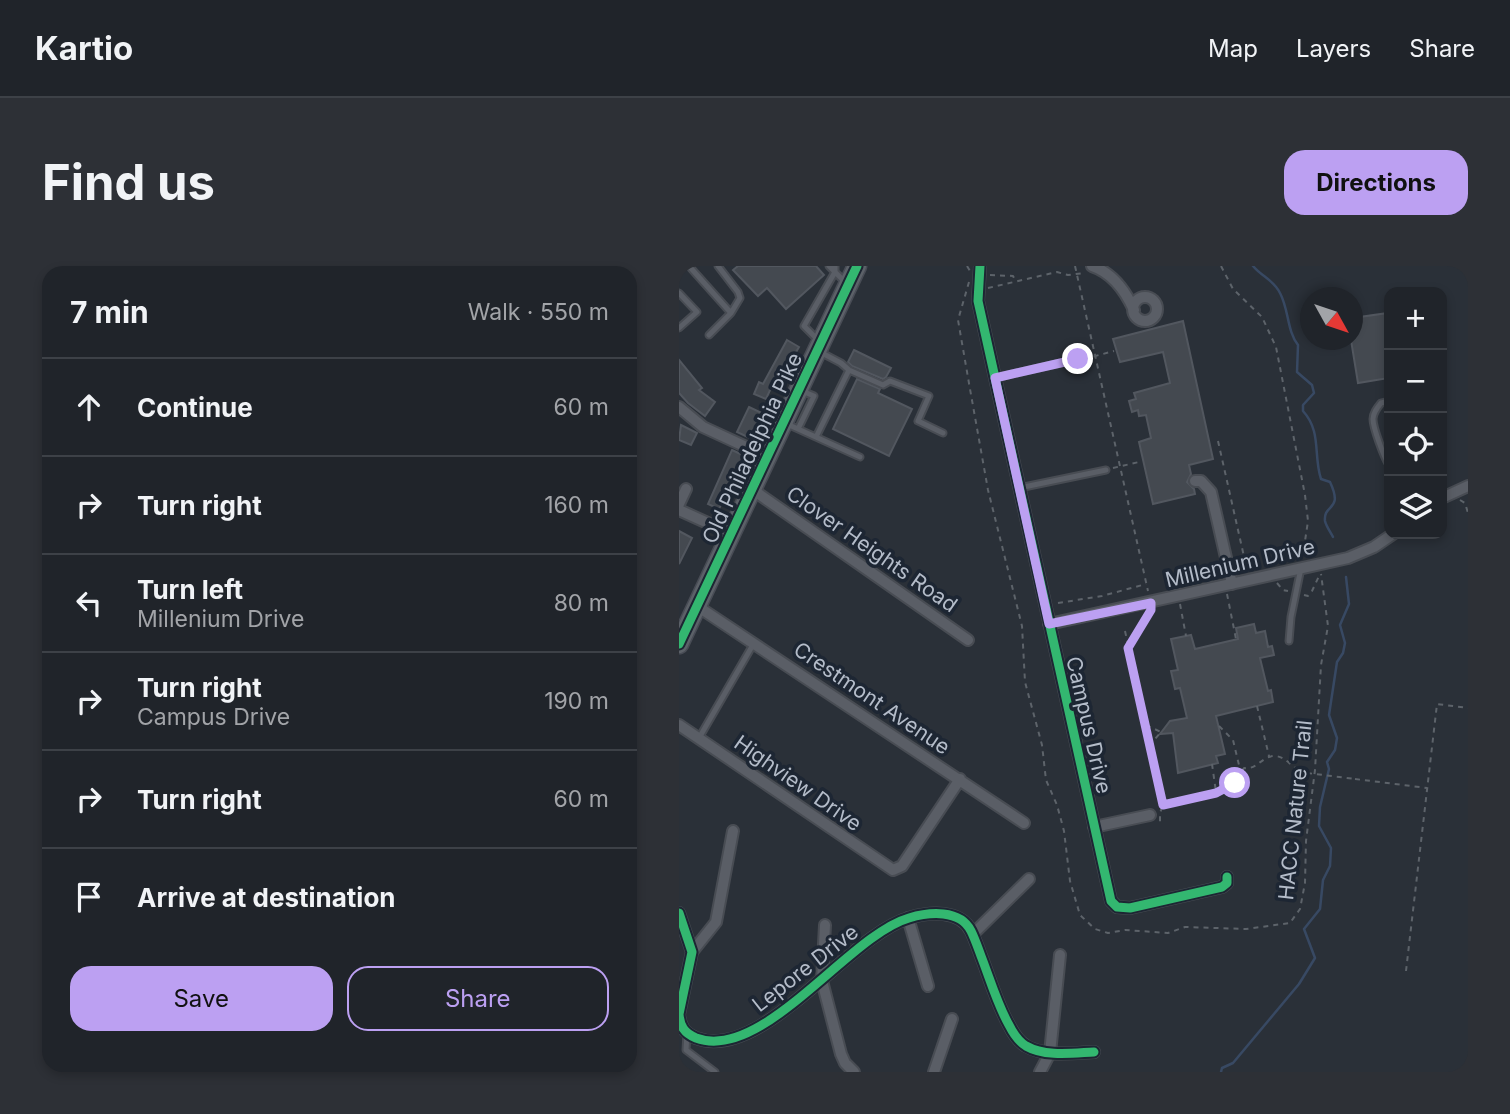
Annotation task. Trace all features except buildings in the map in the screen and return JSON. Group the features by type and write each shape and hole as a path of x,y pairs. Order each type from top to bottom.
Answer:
{"main road":[{"name":"Old Philadelphia Pike","path":"679,644 768,457 791,426 799,390 857,266"}],"street":[{"path":"1089,270 1108,273 1116,281 1131,312"},
{"name":"Campus Drive","path":"977,272 978,301 1108,892 1117,906 1130,908 1222,887 1227,883 1227,877"},
{"path":"679,407 703,427 768,457"},
{"path":"1195,481 1201,481 1212,492 1229,589"},
{"path":"1447,496 1468,486"},
{"path":"679,504 686,489"},
{"name":"Clover Heights Road","path":"753,490 968,640"},
{"path":"679,510 732,534"},
{"name":"Millenium Drive","path":"1049,624 1229,589 1355,556 1385,539"},
{"name":"Crestmont Avenue","path":"698,606 1024,823"},
{"name":"Highview Drive","path":"679,725 888,869 897,870 902,866 960,779"},
{"path":"1094,828 1150,815"},
{"path":"687,1033 680,1024 679,1014 692,951 716,922 733,831"},
{"path":"1029,879 972,934 1005,1017 1013,1032 1026,1046 1050,1053 1094,1052"},
{"path":"679,913 692,951"},
{"name":"Lepore Drive","path":"687,1033 710,1040 727,1040 742,1035 764,1023 822,981 874,937 908,918 943,913 957,918 972,934"},
{"path":"908,918 928,986"},
{"path":"825,925 822,981 841,1054 854,1072"},
{"path":"1040,1072 1050,1053 1060,955"},
{"path":"934,1072 952,1019"}],"lane":[{"path":"689,266 731,313"},
{"path":"709,335 731,313 740,298 718,266"},
{"path":"829,266 835,269 848,285"},
{"path":"835,269 804,326 819,347 849,370 883,385 890,381 929,396 918,421 943,433"},
{"path":"679,293 697,312 680,328"},
{"path":"995,378 1078,359"},
{"path":"817,437 849,370"},
{"path":"1384,402 1375,412 1373,422 1384,458"},
{"path":"791,426 860,457"},
{"path":"1019,488 1106,470"},
{"path":"1289,641 1301,568"},
{"path":"699,738 754,642"},
{"path":"687,1033 686,1050 715,1072"}],"path":[{"path":"967,266 977,272 1013,276 1016,283"},
{"path":"1075,266 1151,603 1151,610 1128,648"},
{"path":"1221,266 1233,289 1262,317 1276,347 1305,495 1308,520 1305,541 1307,547 1318,557"},
{"path":"988,289 1057,272 1068,275 1089,270"},
{"path":"1131,312 1140,324 1147,326 1161,316"},
{"path":"1096,356 1114,351"},
{"path":"1218,440 1245,561 1242,569"},
{"path":"1121,466 1139,462"},
{"path":"1455,500 1465,503 1468,513"},
{"path":"1272,583 1277,583 1283,590 1308,596 1321,573 1328,571"},
{"path":"1058,603 1102,596 1147,584"},
{"path":"1229,589 1236,639"},
{"path":"1170,606 1180,603 1186,636"},
{"path":"1125,631 1163,805 1160,824"},
{"path":"1406,971 1437,704 1468,708"},
{"path":"1257,706 1269,757"},
{"path":"1145,724 1160,732 1150,745"},
{"path":"1219,726 1233,740 1239,765 1244,768 1254,767 1269,757 1283,758 1295,769 1307,773 1428,788"},
{"path":"1212,764 1216,793"},
{"path":"1163,805 1216,793 1235,783 1244,768"}],"waterway":[{"path":"1253,266 1275,285 1280,293 1298,345 1297,372 1312,385 1314,393 1303,405 1303,411 1313,427 1321,479 1330,482 1334,492 1334,503 1325,515 1327,527 1333,537"},
{"path":"1221,1072 1222,1068 1233,1063 1299,984 1315,958 1304,929 1320,909 1323,880 1330,866 1331,848 1319,826 1320,807 1329,769 1327,762 1335,750 1337,738 1329,715 1337,662 1345,643 1340,625 1349,604 1346,577"}],"cycle path":[{"path":"679,644 857,266"},
{"path":"980,266 978,301 1111,901 1117,907 1130,908 1222,887 1227,883 1227,877"},
{"path":"679,913 692,952 679,1014 682,1026 696,1038 722,1041 749,1032 777,1016 885,929 909,918 943,914 959,919 971,931 1001,1009 1021,1042 1042,1052 1094,1052"}],"route":[{"path":"1078,359 995,378 1049,624 1151,603 1151,610 1128,648 1163,805 1216,793 1235,783"}]}
